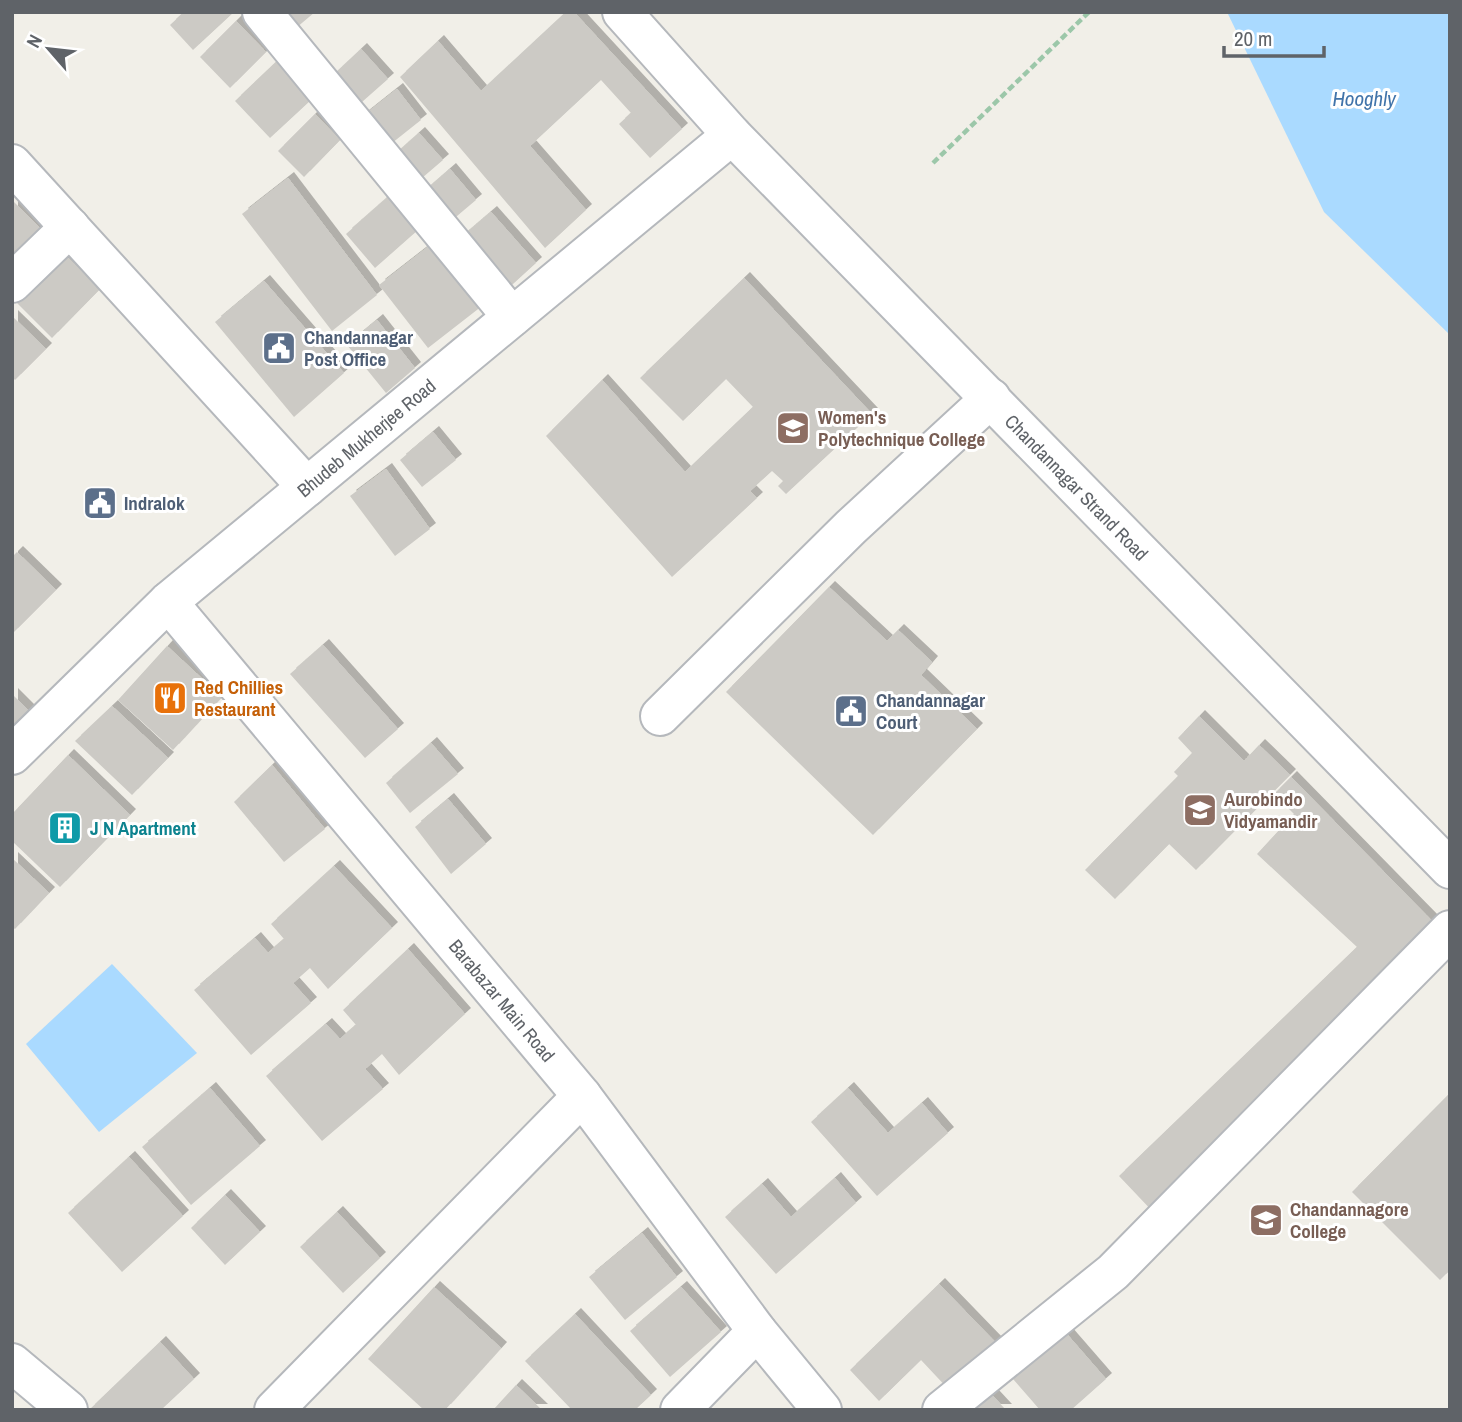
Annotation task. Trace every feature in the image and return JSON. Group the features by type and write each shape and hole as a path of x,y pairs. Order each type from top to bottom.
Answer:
{"street":[{"path":"262,12 512,317"},
{"name":"Chandannagar Strand Road","path":"621,12 732,135 1450,869"},
{"name":"Bhudeb Mukherjee Road","path":"12,755 168,602 732,135"},
{"path":"12,164 307,487"},
{"path":"12,283 70,227"},
{"path":"660,716 851,527 990,398"},
{"name":"Barabazar Main Road","path":"168,602 582,1096 757,1331 821,1410"},
{"path":"942,1410 1114,1272 1450,930"},
{"path":"274,1410 582,1096"},
{"path":"680,1410 757,1331"},
{"path":"12,1363 68,1410"}],"path":[{"path":"933,163 1089,12"}],"water":[{"name":"Hooghly","path":"1227,12 1450,12 1450,335 1324,212"},
{"path":"112,964 197,1053 99,1132 26,1044"}],"building":[{"path":"184,12 234,12 193,50 170,25"},
{"path":"283,12 315,12 296,28"},
{"path":"566,12 574,12 682,129 650,158 619,124 631,113 601,80 530,146 586,210 545,248 400,77 438,41 481,91"},
{"path":"236,21 266,52 230,88 200,57"},
{"path":"361,49 388,79 354,109 328,80"},
{"path":"276,62 311,100 270,138 235,101"},
{"path":"397,89 421,120 387,147 363,116"},
{"path":"315,114 340,140 304,177 278,151"},
{"path":"419,133 443,160 415,184 391,158"},
{"path":"450,169 476,200 444,227 419,196"},
{"path":"288,178 377,295 332,331 242,214"},
{"path":"388,197 418,230 375,268 346,234"},
{"path":"12,200 40,228 12,257"},
{"path":"491,212 536,263 502,294 456,242"},
{"path":"433,243 482,306 428,348 379,285"},
{"path":"63,253 100,289 52,338 16,302"},
{"name":"Women's Polytechnique College","path":"744,278 872,414 786,494 778,486 783,481 772,471 750,491 757,498 672,577 546,436 602,380 685,472 753,407 726,379 683,421 640,378"},
{"name":"Chandannagar Post Office","path":"264,281 344,373 294,417 215,322"},
{"path":"12,316 46,349 15,380 12,377"},
{"path":"377,320 415,368 386,393 347,345"},
{"path":"433,432 456,460 422,487 400,460"},
{"path":"386,469 430,529 395,556 350,496"},
{"path":"17,552 56,590 12,634 12,557"},
{"name":"Chandannagar Court","path":"829,587 887,641 898,630 932,662 921,675 977,729 873,835 726,692"},
{"path":"323,645 398,729 365,758 290,674"},
{"name":"Red Chillies Restaurant","path":"167,646 222,697 173,750 118,700"},
{"path":"12,694 35,717 12,739"},
{"path":"112,706 168,758 132,795 75,741"},
{"name":"Aurobindo Vidyamandir","path":"1199,716 1244,761 1259,745 1290,775 1196,870 1169,844 1115,899 1085,870 1178,776 1174,772 1192,753 1178,738"},
{"path":"431,743 458,774 410,813 386,783"},
{"name":"J N Apartment","path":"68,755 130,815 60,887 12,841 12,814"},
{"path":"272,765 325,829 284,862 234,802"},
{"path":"1291,777 1436,925 1156,1215 1119,1176 1357,947 1257,854 1294,814 1274,794"},
{"path":"448,799 486,844 451,874 415,827"},
{"path":"12,858 49,893 15,929 12,927"},
{"path":"334,866 392,928 328,989 310,968 293,983 311,1003 251,1055 194,990 255,938 268,953 284,939 271,924"},
{"path":"408,949 465,1014 399,1075 382,1054 365,1069 383,1089 322,1141 266,1076 326,1024 340,1039 356,1025 343,1010"},
{"path":"210,1088 260,1146 191,1205 142,1147"},
{"path":"848,1088 888,1133 922,1103 948,1133 877,1196 811,1122"},
{"path":"1450,1093 1450,1270 1440,1280 1352,1192"},
{"path":"129,1157 183,1216 122,1272 68,1213"},
{"path":"835,1178 856,1203 776,1274 725,1217 762,1184 791,1217"},
{"path":"225,1195 260,1232 225,1265 191,1228"},
{"path":"337,1212 380,1258 343,1293 300,1247"},
{"path":"642,1233 677,1277 625,1320 589,1277"},
{"path":"939,1284 999,1346 951,1392 921,1360 879,1401 850,1370"},
{"path":"434,1287 501,1348 445,1410 424,1410 368,1359"},
{"path":"681,1287 721,1332 670,1377 630,1331"},
{"path":"575,1314 651,1395 635,1410 572,1410 525,1361"},
{"path":"1066,1333 1106,1379 1071,1410 1040,1410 1013,1379"},
{"path":"160,1342 194,1379 161,1410 89,1410"},
{"path":"516,1385 542,1410 493,1410"},
{"path":"992,1395 1006,1410 975,1410"}],"place":[{"name":"Chandannagar Post Office","path":"279,348"},
{"name":"Women's Polytechnique College","path":"793,428"},
{"name":"Indralok","path":"100,503"},
{"name":"Red Chillies Restaurant","path":"170,698"},
{"name":"Chandannagar Court","path":"851,711"},
{"name":"Aurobindo Vidyamandir","path":"1200,810"},
{"name":"J N Apartment","path":"65,828"},
{"name":"Chandannagore College","path":"1266,1220"}]}
